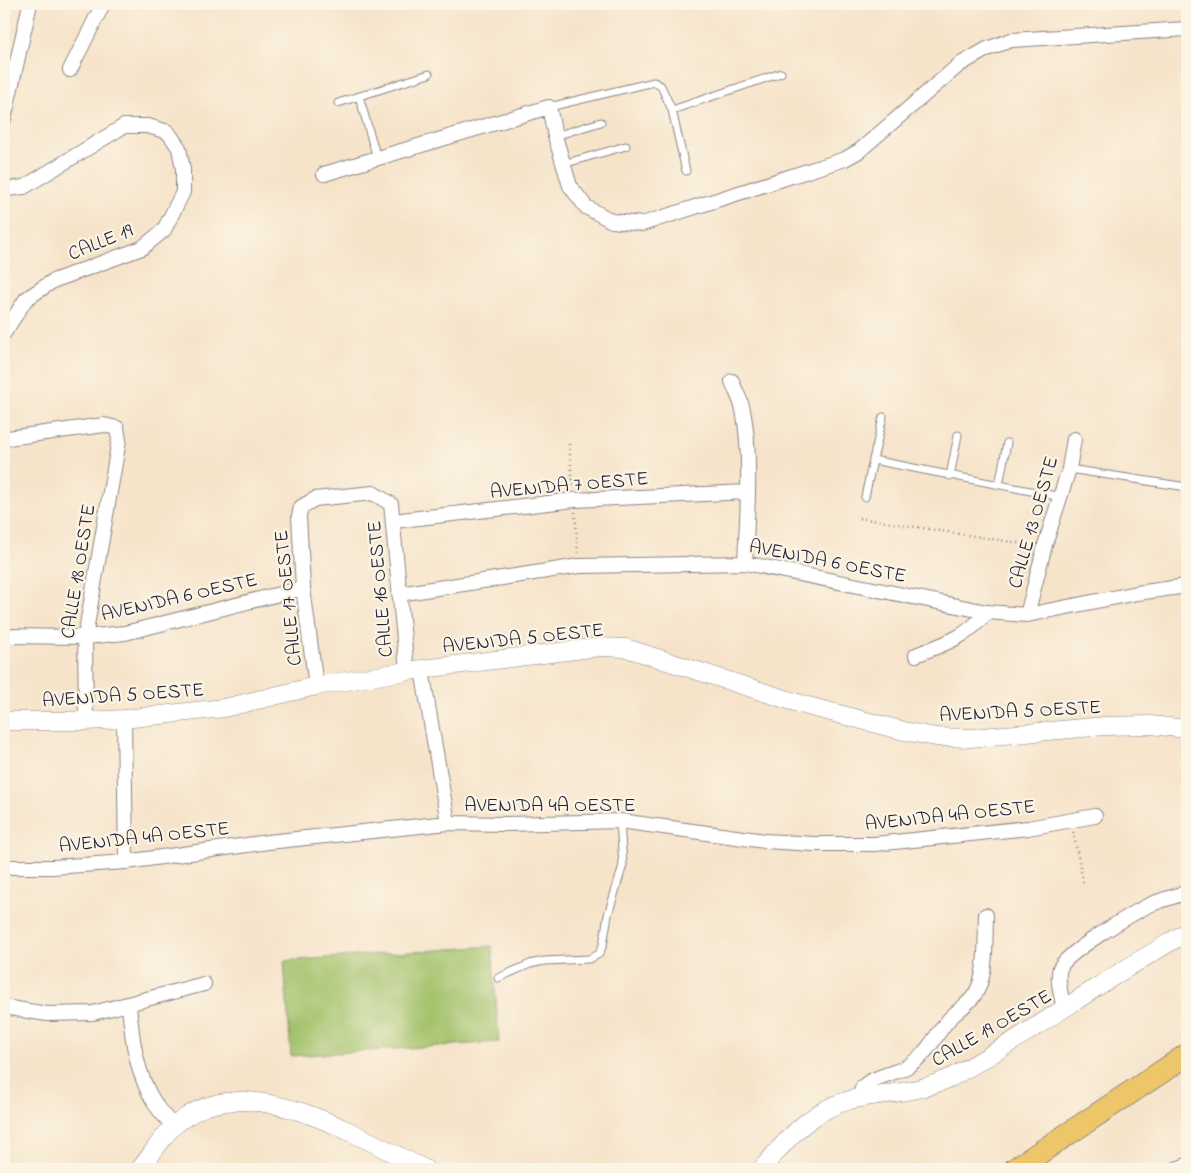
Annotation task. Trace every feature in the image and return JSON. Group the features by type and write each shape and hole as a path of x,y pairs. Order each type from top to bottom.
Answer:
{"main road":[{"path":"1015,1169 1187,1055"}],"street":[{"path":"4,119 30,4"},
{"path":"70,70 103,4"},
{"path":"324,174 549,107 555,136 570,186 586,207 612,221 642,224 845,159 859,151 959,65 987,49 1011,40 1187,29"},
{"name":"CALLE 19","path":"4,333 26,299 53,281 142,248 164,230 182,192 184,169 179,148 168,132 148,126 124,126 24,187 6,187"},
{"path":"732,381 742,408 745,423 748,492 745,563"},
{"name":"CALLE 18 OESTE","path":"4,440 104,425 117,428 120,440 85,637 86,721"},
{"name":"CALLE 13 OESTE","path":"1027,615 1045,545 1069,469 1074,439"},
{"name":"AVENIDA 7 OESTE","path":"393,521 574,500 748,492"},
{"name":"CALLE 16 OESTE","path":"301,507 315,499 373,493 391,504 399,594 448,823"},
{"name":"CALLE 17 OESTE","path":"301,507 298,516 303,588 316,686"},
{"name":"AVENIDA 6 OESTE","path":"399,594 579,566 745,563 987,612 1027,615 1137,593 1187,586"},
{"name":"AVENIDA 6 OESTE","path":"4,636 85,637 125,633 303,588"},
{"path":"916,655 963,635 975,626 987,612"},
{"name":"AVENIDA 5 OESTE","path":"4,721 124,719 224,708 316,686 415,671 599,648 626,648 804,705 896,729 936,737 970,738 1104,726 1151,726 1187,729"},
{"path":"124,719 126,862"},
{"name":"AVENIDA 4A OESTE","path":"4,867 52,867 126,862 268,842 448,823 507,824 620,821 765,841 876,844 949,837 1094,816"},
{"path":"1064,1010 1059,980 1060,969 1076,950 1148,906 1187,892"},
{"path":"859,1098 864,1086 906,1067 918,1059 930,1048 950,1018 973,998 979,988 982,974 986,915"},
{"name":"CALLE 19 OESTE","path":"762,1169 787,1139 813,1117 832,1106 859,1098 901,1092 948,1078 977,1064 1187,932"},
{"path":"4,1007 47,1014 93,1013 204,984"},
{"path":"129,1005 132,1040 141,1074 156,1106 173,1126"},
{"path":"140,1169 173,1126 193,1112 213,1104 229,1101 259,1102 308,1113 425,1169"},
{"path":"1176,1169 1187,1165"}],"lane":[{"path":"672,110 781,73"},
{"path":"338,103 429,74"},
{"path":"549,107 654,82 661,86 672,110 686,170"},
{"path":"358,96 377,158"},
{"path":"555,136 601,122"},
{"path":"563,164 626,146"},
{"path":"865,497 883,417"},
{"path":"950,476 958,435"},
{"path":"999,485 1007,443"},
{"path":"873,460 1061,497"},
{"path":"1069,469 1187,488"},
{"path":"498,978 530,964 544,961 589,959 599,954 603,945 608,915 623,865 620,821"}],"path":[{"path":"860,518 1022,545 1045,545"},
{"path":"1070,820 1084,886"}],"green space":[{"path":"492,946 499,1042 291,1056 284,961"}]}
